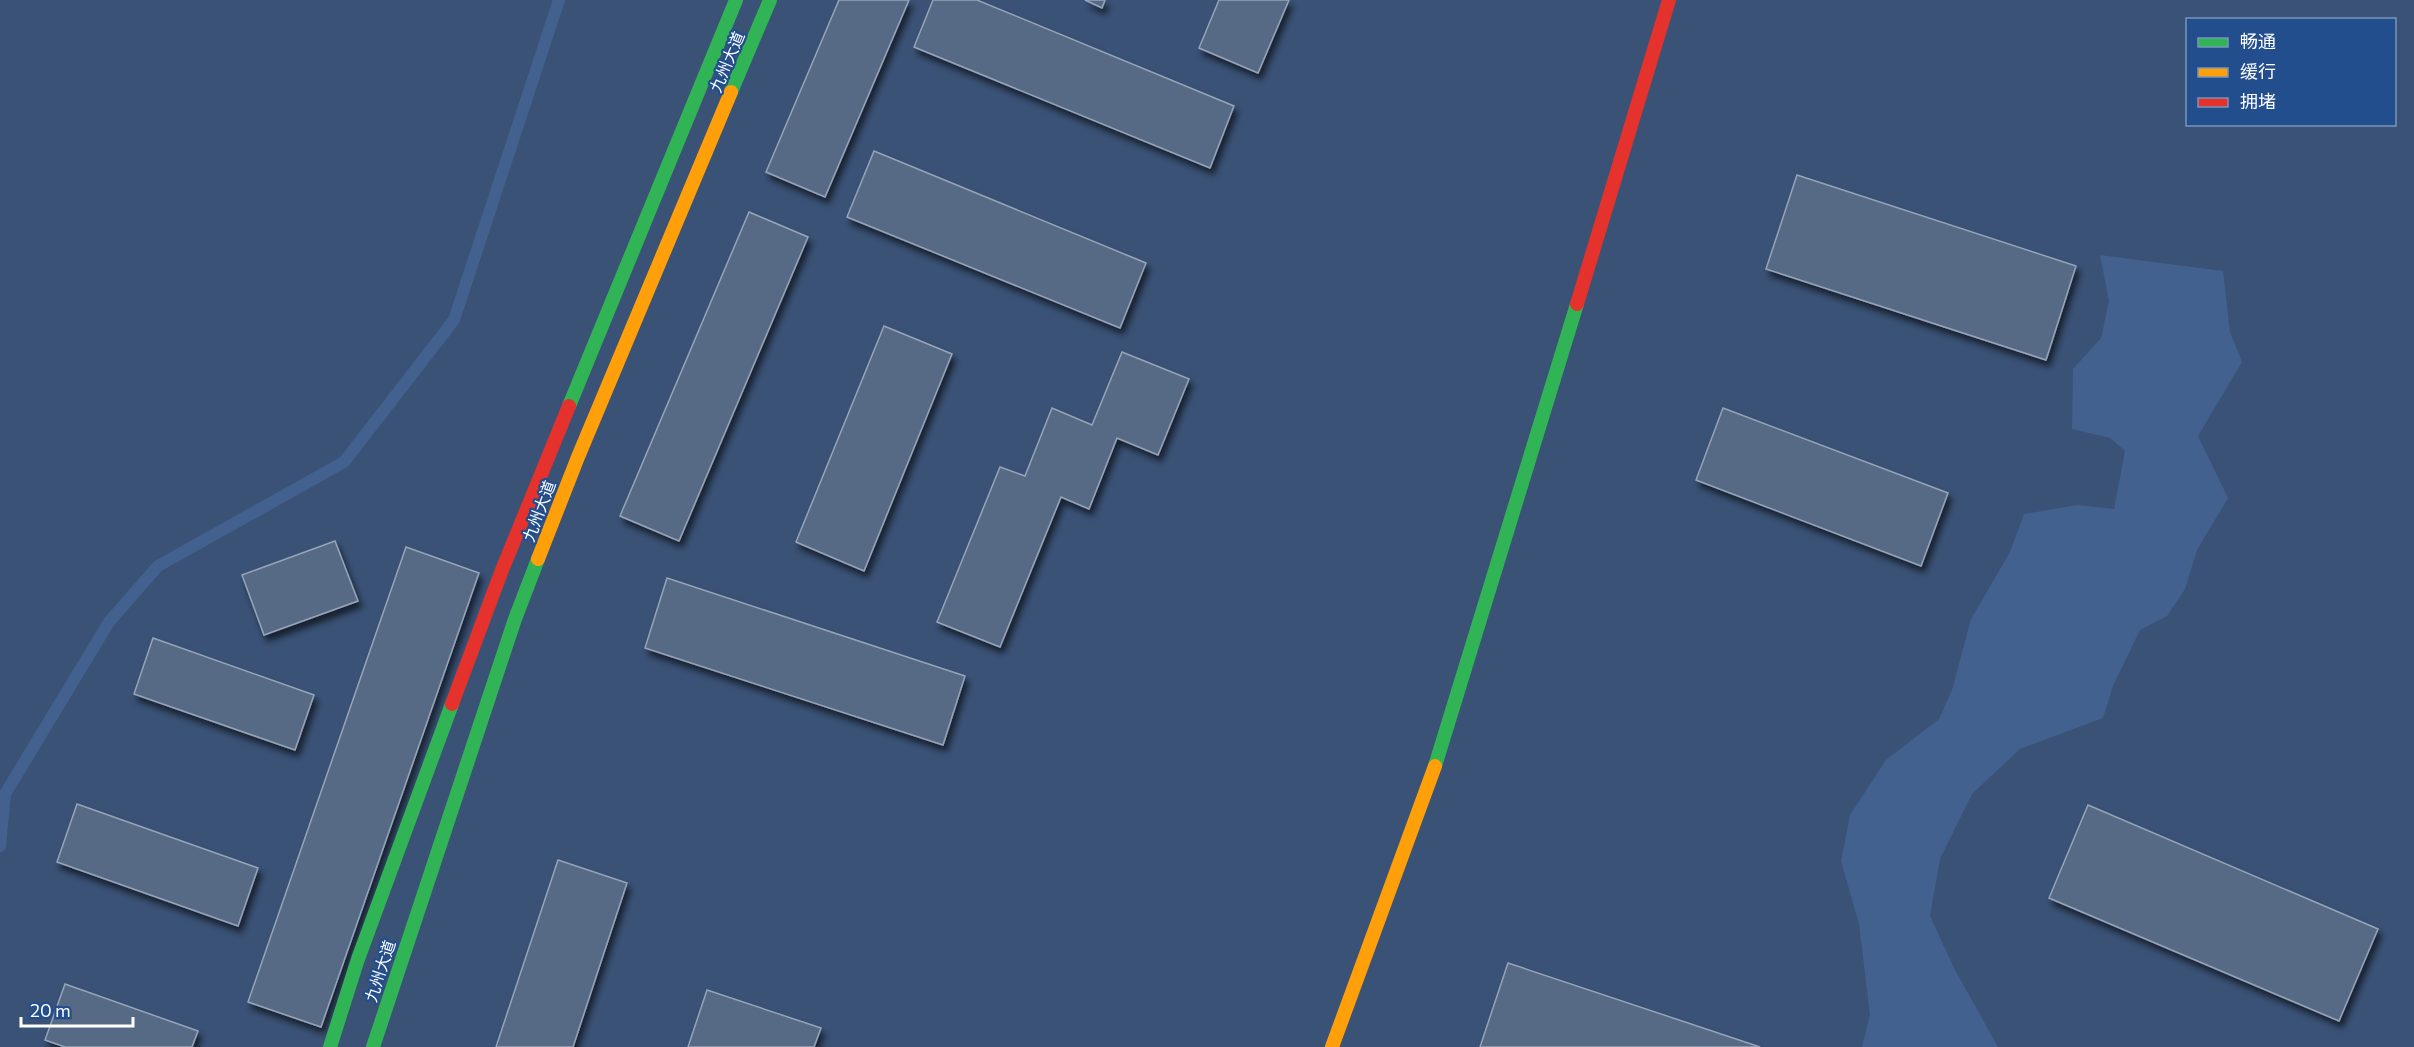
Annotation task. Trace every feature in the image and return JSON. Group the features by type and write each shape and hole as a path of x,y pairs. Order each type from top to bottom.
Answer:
{"main road":[{"path":"330,1047 358,959 502,570 736,0"},
{"name":"九州大道","path":"373,1047 515,619 578,457 770,0"},
{"path":"1332,1047 1440,752 1670,0"}],"water":[{"path":"2100,255 2223,271 2230,332 2242,362 2198,436 2228,498 2197,550 2185,589 2167,616 2140,630 2113,686 2103,718 2020,749 1972,794 1940,859 1930,916 1954,968 1998,1047 1862,1047 1870,1015 1859,924 1841,861 1850,815 1886,760 1939,719 1952,690 1971,619 2010,552 2024,514 2077,505 2114,509 2125,451 2110,438 2072,429 2073,369 2101,338 2109,301"}],"building":[{"path":"839,0 909,0 825,197 766,172"},
{"path":"933,0 977,0 1234,106 1210,168 914,47"},
{"path":"1085,0 1105,0 1102,8"},
{"path":"1219,0 1289,0 1258,73 1199,48"},
{"path":"874,151 1146,263 1120,328 847,217"},
{"path":"1797,175 2076,266 2046,360 1766,269"},
{"path":"749,212 808,237 679,541 620,516"},
{"path":"884,326 952,354 864,571 796,542"},
{"path":"1122,352 1189,379 1158,455 1117,438 1089,509 1061,497 1000,647 937,622 1000,467 1025,476 1052,408 1092,425"},
{"path":"1723,408 1948,493 1921,566 1696,480"},
{"path":"335,541 358,601 264,635 242,575"},
{"path":"406,547 479,573 321,1027 248,1002"},
{"path":"667,578 965,676 943,745 645,648"},
{"path":"153,638 314,695 295,750 134,694"},
{"path":"77,804 258,868 238,926 57,862"},
{"path":"2088,805 2378,929 2339,1021 2049,898"},
{"path":"558,860 627,883 573,1047 496,1047"},
{"path":"1508,963 1760,1047 1480,1047"},
{"path":"65,984 198,1031 192,1047 65,1047 45,1040"},
{"path":"707,990 821,1028 814,1047 688,1047"}],"waterway":[{"path":"0,846 5,794 109,622 158,566 344,462 454,320 559,0"}],"traffic: fast":[{"path":"569,406 736,0"},
{"path":"731,92 770,0"},
{"path":"1435,766 1577,304"},
{"path":"373,1047 515,619 538,559"},
{"path":"330,1047 358,959 452,704"}],"traffic: slow":[{"path":"538,559 578,457 731,92"},
{"path":"1332,1047 1435,766"}],"traffic: jam":[{"path":"1577,304 1669,0"},
{"path":"452,704 502,570 569,406"}]}
